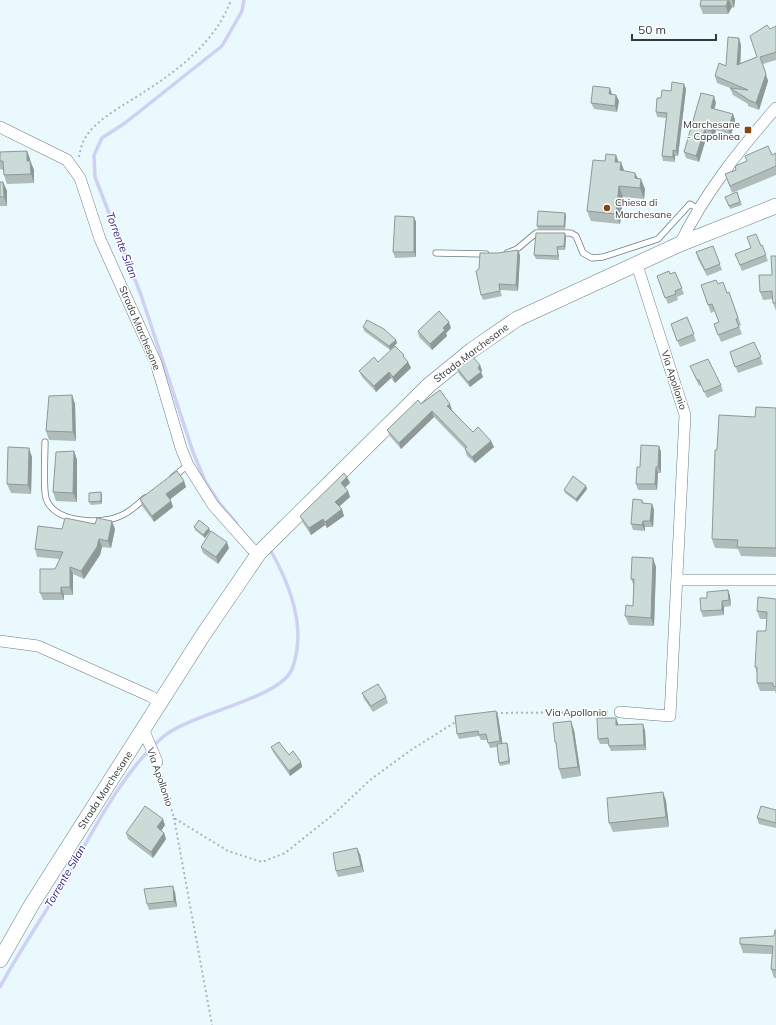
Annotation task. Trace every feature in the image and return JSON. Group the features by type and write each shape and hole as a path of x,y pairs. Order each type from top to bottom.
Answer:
{"main road":[{"name":"Strada Marchesane","path":"0,960 32,904 203,635 259,553 429,385 472,350 517,319 680,244 776,206"}],"street":[{"path":"680,244 718,181 752,135 776,108"},
{"name":"Strada Marchesane","path":"0,127 67,160 80,178 100,239 156,363 181,448 188,465 213,505 252,549 259,553"},
{"name":"Via Apollonio","path":"620,712 670,716 685,414 637,264"},
{"path":"677,580 776,580"},
{"path":"0,641 38,646 150,696 161,703"},
{"name":"Via Apollonio","path":"144,730 157,762"}],"lane":[{"path":"500,254 517,249 536,232 571,233 576,236 583,253 592,258 604,258 658,239 690,204 700,211"},
{"path":"436,252 492,254"},
{"path":"45,442 46,498 52,508 61,514 78,520 97,522 121,516 152,493"},
{"path":"170,479 188,465"}],"path":[{"path":"80,178 79,157 83,141 95,126 114,110 145,92 188,59 209,39 226,14 231,0"},
{"name":"Via Apollonio","path":"494,714 620,712"},
{"name":"Via Apollonio","path":"157,762 174,818 228,851 262,862 285,853 334,814 370,780 411,750 461,718"},
{"path":"174,818 212,1025"}],"building":[{"path":"701,0 728,0 726,6 700,6"},
{"path":"767,25 770,29 776,26 776,52 760,57 766,74 756,103 746,99 730,88 748,90 715,76 719,63 726,66 728,37 739,38 737,65 757,57 750,36"},
{"path":"672,82 684,84 676,151 673,150 673,157 662,156 667,113 656,112 657,98 661,98 662,90 671,91"},
{"path":"593,86 610,88 609,94 616,95 615,106 591,103"},
{"path":"701,93 714,96 711,108 733,114 728,129 713,124 711,131 705,129 696,156 684,152"},
{"path":"768,146 772,155 776,153 776,166 730,186 725,174 736,170 735,166 747,161 745,156"},
{"path":"27,151 27,161 30,161 31,174 4,175 3,161 0,161 0,152"},
{"path":"606,154 616,155 615,162 621,162 620,170 635,173 635,178 641,179 640,188 619,186 616,214 587,211 593,160 605,161"},
{"path":"0,182 3,182 4,197 0,197"},
{"path":"737,192 740,202 729,206 725,197"},
{"path":"538,211 565,213 564,226 537,226"},
{"path":"395,216 414,217 414,252 393,252"},
{"path":"536,233 565,233 564,246 557,247 558,256 534,255"},
{"path":"756,234 766,255 740,265 735,254 751,248 747,237"},
{"path":"713,246 720,264 705,270 696,252"},
{"path":"518,250 516,285 499,284 500,291 481,295 476,271 479,269 480,253 498,253"},
{"path":"771,256 776,256 776,303 773,303 772,291 760,292 759,275 772,275"},
{"path":"669,271 670,274 675,272 682,288 675,291 676,294 665,298 657,276"},
{"path":"716,280 718,284 723,282 727,293 729,292 738,318 736,319 739,327 718,335 714,324 719,322 712,304 708,305 701,285"},
{"path":"439,311 449,322 443,328 445,330 430,344 418,331"},
{"path":"687,317 694,334 677,341 671,324"},
{"path":"367,320 384,329 396,340 389,346 363,327"},
{"path":"754,342 761,357 735,367 730,352"},
{"path":"395,346 404,355 403,356 408,362 393,377 389,372 374,386 359,371 374,357 378,362"},
{"path":"472,356 480,365 478,368 481,372 468,382 457,368"},
{"path":"708,359 721,385 704,392 699,380 697,380 690,366"},
{"path":"440,390 450,404 447,406 473,432 478,427 491,441 472,457 465,449 467,447 432,411 399,443 387,430 418,400 421,404"},
{"path":"72,395 73,432 46,431 49,396"},
{"path":"756,407 776,408 776,548 737,547 738,540 712,539 715,450 717,450 719,415 755,417"},
{"path":"641,445 659,446 658,467 656,467 655,484 636,484 637,467 640,467"},
{"path":"8,447 29,448 28,485 7,484"},
{"path":"74,451 73,493 53,492 56,452"},
{"path":"177,471 184,481 166,494 171,501 152,516 140,499"},
{"path":"344,473 347,477 341,483 348,491 335,502 342,509 325,522 323,519 309,528 300,516"},
{"path":"573,476 586,486 576,499 564,490"},
{"path":"101,492 101,501 89,502 89,493"},
{"path":"633,499 642,500 642,503 652,504 650,521 643,521 642,525 631,524"},
{"path":"65,518 95,524 97,518 112,521 108,541 99,539 97,547 81,571 70,567 70,587 61,587 61,593 40,593 40,569 55,569 63,552 35,549 38,526 62,529"},
{"path":"199,520 209,528 203,535 194,527"},
{"path":"211,531 227,542 216,557 201,547"},
{"path":"632,557 653,558 651,618 625,616 626,605 633,606 634,579 631,579"},
{"path":"728,590 729,600 722,601 722,610 701,611 700,598 707,598 707,592"},
{"path":"758,597 776,599 776,687 773,686 773,683 757,683 757,667 755,667 757,631 766,631 767,612 757,611"},
{"path":"378,684 386,697 371,706 362,693"},
{"path":"496,711 500,741 488,743 486,734 479,735 478,731 457,734 455,716"},
{"path":"597,718 616,718 616,725 643,724 644,745 609,746 608,738 598,739"},
{"path":"571,721 578,767 559,769 553,723"},
{"path":"279,742 289,755 293,751 301,762 289,771 271,747"},
{"path":"507,743 509,761 499,763 497,744"},
{"path":"663,792 666,817 609,823 607,798"},
{"path":"145,806 163,819 157,827 164,833 151,852 126,833"},
{"path":"761,806 776,810 776,823 757,818"},
{"path":"357,848 361,866 336,871 333,853"},
{"path":"173,886 174,901 147,904 144,889"},
{"path":"775,930 776,970 771,969 773,946 740,944 740,938 774,936"}],"waterway":[{"name":"Torrente Silan","path":"237,524 220,504 205,481 193,452 141,295 95,177 94,155 102,138 125,123 222,46 242,11 244,0"},
{"path":"0,987 112,798 149,750 163,737 176,728 271,689 284,680 292,669 298,639 295,609 291,594 272,553"}],"place":[{"name":"Marchesane - Capolinea","path":"748,130"},
{"name":"Chiesa di Marchesane","path":"607,208"}]}
